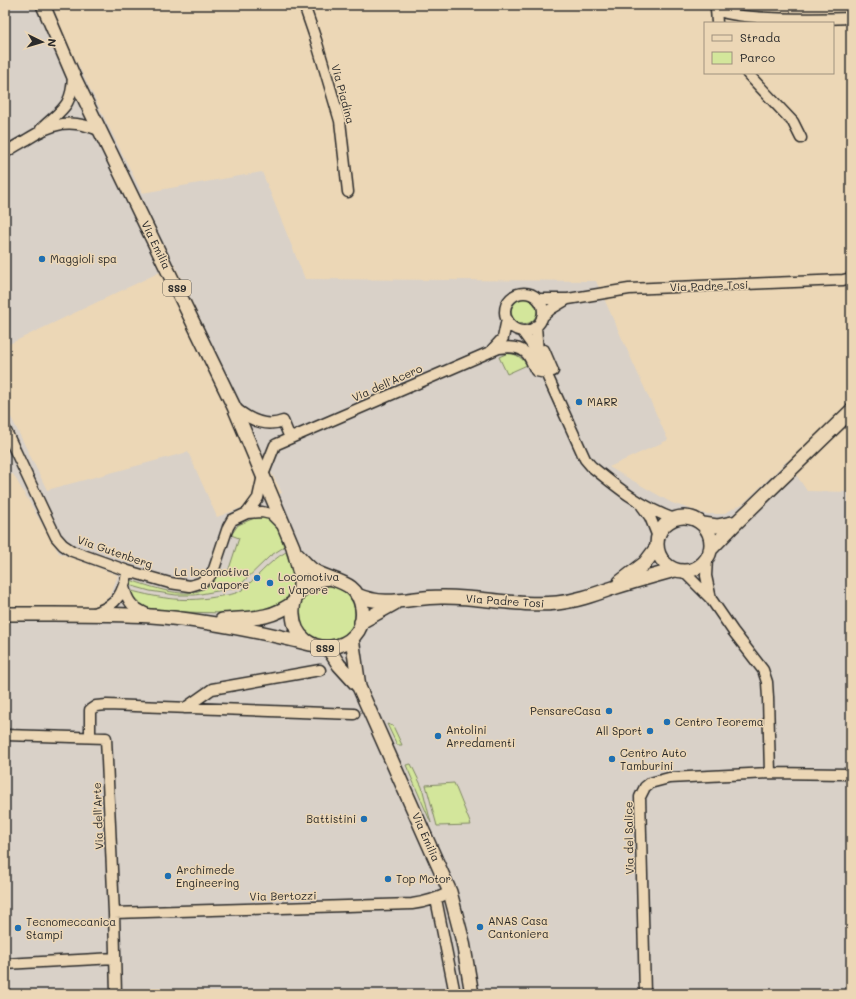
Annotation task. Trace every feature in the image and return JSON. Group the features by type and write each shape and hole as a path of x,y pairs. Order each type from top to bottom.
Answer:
{"main road":[{"name":"Via Emilia","path":"43,5 73,75 234,407 264,475 294,552 300,574 297,596 292,614 295,626 301,636 310,644"},
{"name":"Via Padre Tosi","path":"357,595 379,602 398,602 413,599 446,597 530,603 556,603 588,597 610,589 679,571 693,570 701,566 709,554 737,522 851,411"},
{"path":"674,519 690,517 703,524 716,526 737,522"},
{"name":"Via Padre Tosi","path":"610,589 645,563 657,542 661,529 674,519"},
{"path":"703,524 710,536 711,541 709,554"},
{"path":"657,542 662,561 668,566 679,571"},
{"name":"Via Emilia","path":"294,552 313,570 330,578 346,583 357,595"},
{"path":"201,622 264,617 284,610 308,584 319,579 330,578"},
{"path":"357,595 362,608 361,622"},
{"name":"Via Padre Tosi","path":"361,622 398,602"},
{"path":"5,614 151,616 201,622 269,634 310,644"},
{"name":"SS9","path":"310,644 328,648 337,647 352,638 358,630 361,622"},
{"name":"Via Emilia","path":"352,638 359,687 450,892 472,994"},
{"name":"Via Emilia","path":"328,648 339,665 359,687"}],"street":[{"name":"Via Piadina","path":"304,5 340,121 348,192"},
{"path":"717,7 720,12 736,16 851,18"},
{"path":"717,7 717,22"},
{"path":"748,74 793,122 801,138"},
{"path":"5,153 38,132 68,102 73,88 73,75"},
{"path":"38,132 64,123 87,125 101,131"},
{"name":"Via Padre Tosi","path":"507,319 505,314 508,300 516,294 526,292 535,296 539,300 568,299 629,289 843,280 851,278"},
{"name":"Via Padre Tosi","path":"536,326 542,317 551,309 568,299"},
{"path":"539,300 543,308 542,317"},
{"path":"507,319 510,324 520,330 541,351"},
{"name":"Via dell'Acero","path":"496,349 503,338 507,319"},
{"path":"520,330 527,330 536,326 541,351 585,459 591,466 639,503 674,519"},
{"name":"Via dell'Acero","path":"264,475 275,445 496,349 520,330"},
{"name":"Via dell'Acero","path":"496,349 511,347 520,350 526,354 536,371 549,372"},
{"path":"234,407 244,415 263,423 276,424 283,421 290,438"},
{"name":"Via Gutenberg","path":"5,429 56,537 63,545 72,551 128,571 183,585 190,586 200,583 209,577 214,569 228,527 232,520 247,513 258,498 264,475"},
{"path":"639,503 650,517 657,542"},
{"path":"247,513 262,512 271,514 284,526"},
{"path":"709,554 706,576 711,599"},
{"path":"90,615 105,609 114,603 124,587 128,571"},
{"path":"679,571 711,599 763,670 767,682 770,773"},
{"path":"124,587 126,598 131,605 151,616"},
{"path":"185,708 212,689 320,670"},
{"path":"90,737 90,710 96,706 107,704 354,714"},
{"name":"Via dell'Arte","path":"5,735 106,738 116,994"},
{"name":"Via del Salice","path":"645,994 640,797 646,787 650,783 669,778 770,773 846,774 851,777"},
{"name":"Via Bertozzi","path":"114,913 412,904 424,903 450,892"},
{"path":"436,899 455,994"},
{"path":"5,964 115,958"}],"shaded area":[{"path":"5,5 52,5 66,41 142,193 262,172 305,279 596,281 668,440 609,467 672,503 705,514 723,514 744,503 787,461 807,491 851,492 851,994 5,994 5,608 96,608 110,596 118,575 59,553 13,474 5,477 5,405 47,490 188,452 217,517 282,493 175,265 5,346"}],"green space":[{"path":"524,298 533,302 537,311 533,320 524,324 515,320 511,311 515,302"},
{"path":"508,353 519,357 527,365 507,374 499,357"},
{"path":"259,516 274,523 279,531 284,547 270,556 238,587 195,595 176,595 150,591 129,585 130,580 166,591 185,593 204,589 212,582 221,570 228,572 239,538 231,535 238,525"},
{"path":"286,552 295,577 295,585 286,602 259,614 185,612 136,607 128,590 163,598 185,600 232,594 242,590 268,565"},
{"path":"322,586 332,586 347,594 353,603 355,614 353,625 347,634 332,642 322,642 311,637 304,630 299,619 299,609 304,598 311,591"},
{"path":"387,724 393,726 402,745 397,745"},
{"path":"411,764 422,787 431,823 406,765"},
{"path":"454,783 471,825 437,826 426,785"}],"place":[{"name":"Maggioli spa","path":"42,259"},
{"name":"MARR","path":"579,402"},
{"name":"La locomotiva a vapore","path":"257,578"},
{"name":"Locomotiva a Vapore","path":"270,583"},
{"name":"PensareCasa","path":"609,711"},
{"name":"Centro Teorema","path":"667,722"},
{"name":"All Sport","path":"650,731"},
{"name":"Antolini Arredamenti","path":"438,736"},
{"name":"Centro Auto Tamburini","path":"612,759"},
{"name":"Battistini","path":"364,819"},
{"name":"Archimede Engineering","path":"168,876"},
{"name":"Top Motor","path":"388,879"},
{"name":"ANAS Casa Cantoniera","path":"480,927"},
{"name":"Tecnomeccanica Stampi","path":"18,928"}]}
